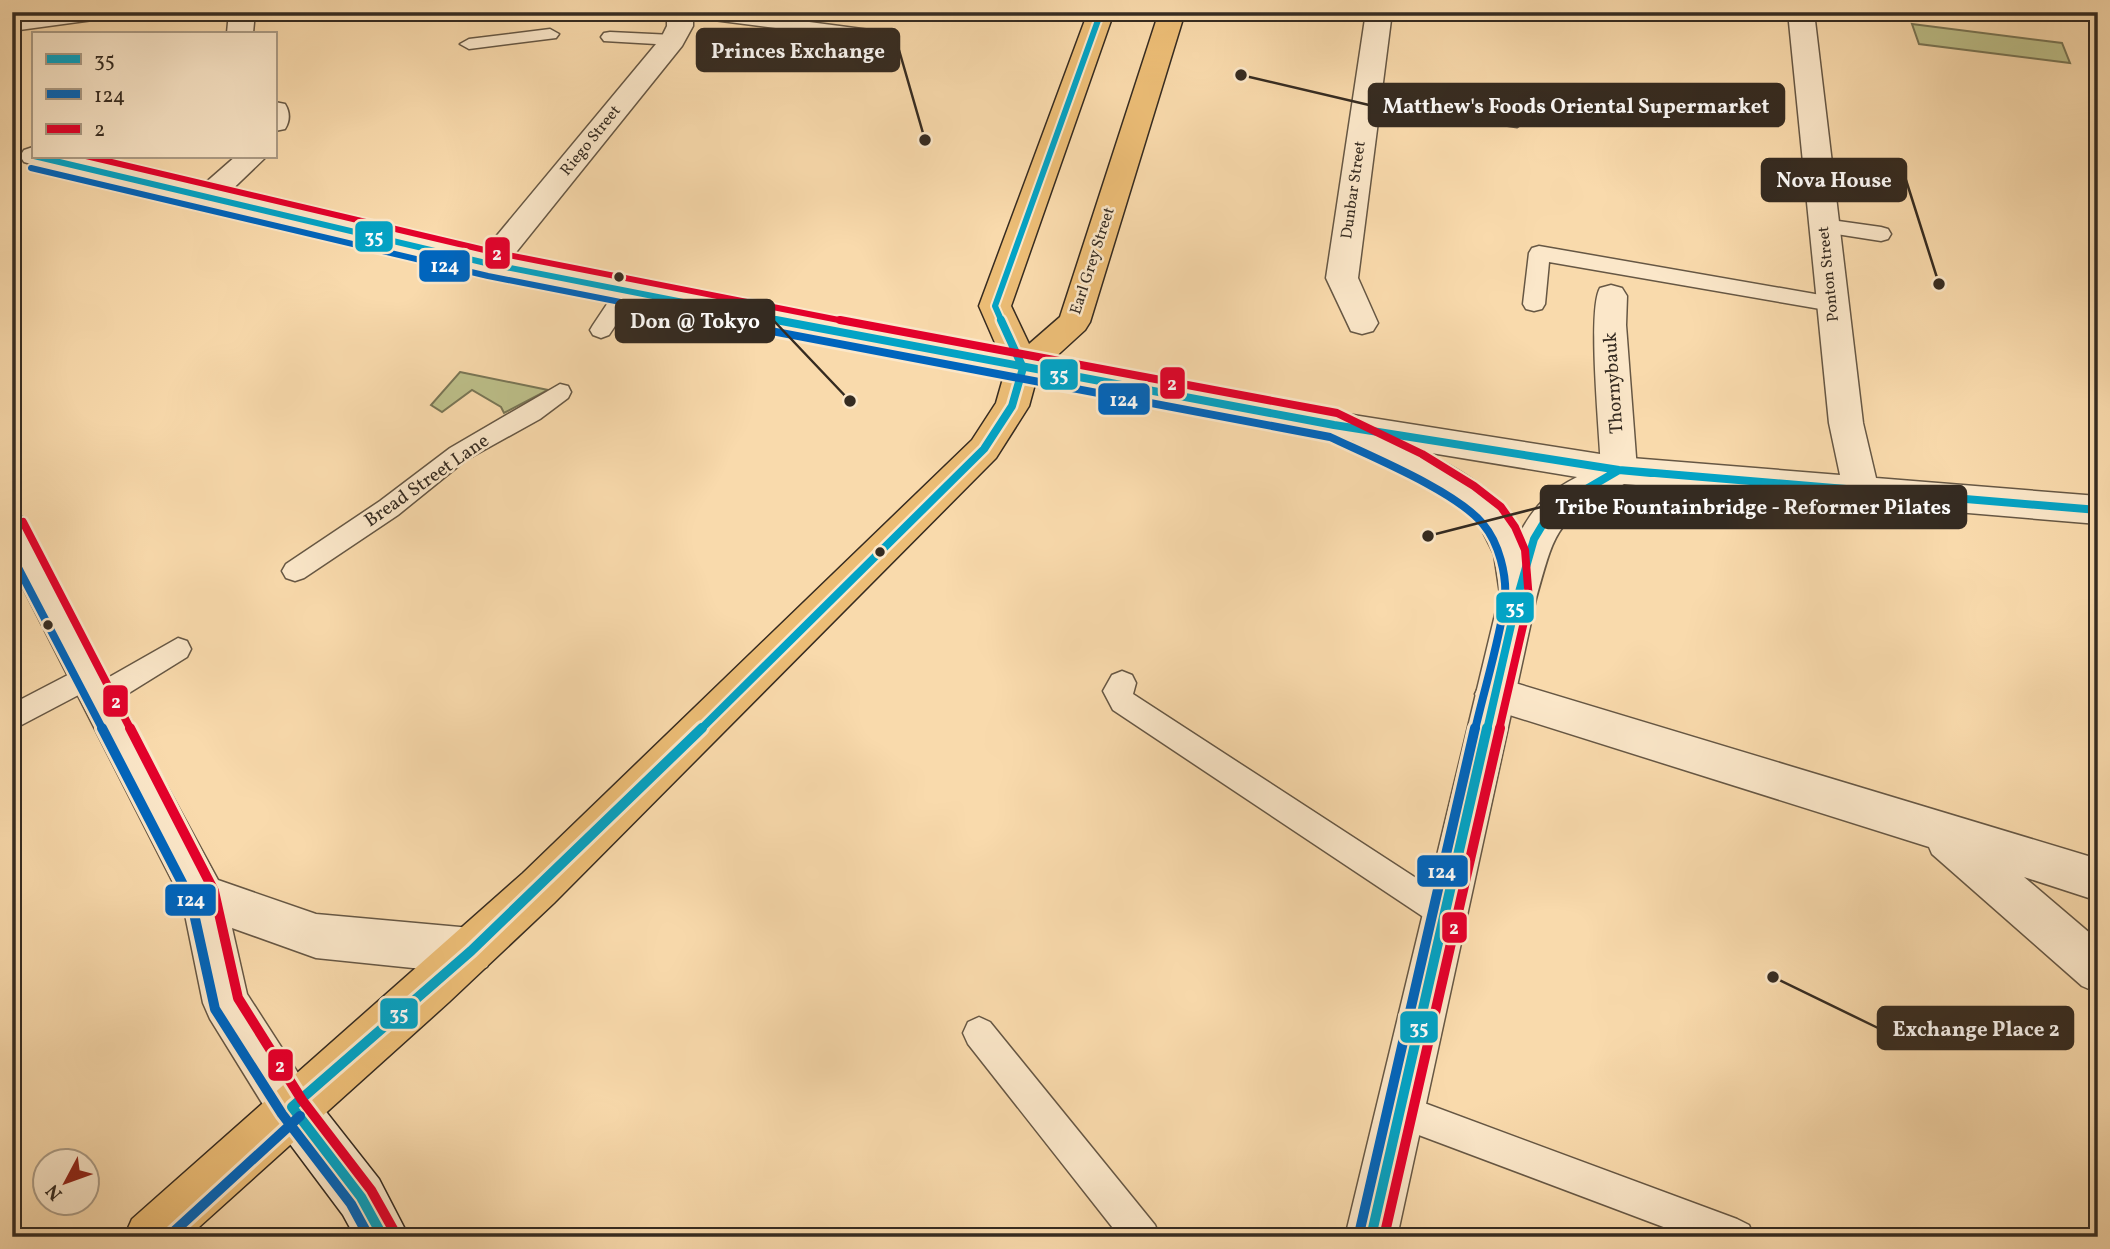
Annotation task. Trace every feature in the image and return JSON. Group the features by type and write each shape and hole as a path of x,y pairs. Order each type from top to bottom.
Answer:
{"main road":[{"path":"150,1237 292,1107 471,951 600,829 984,449 1012,406 1023,368 995,306 1101,12"},
{"name":"Earl Grey Street","path":"1023,368 1074,322 1172,12"}],"street":[{"path":"12,23 93,12"},
{"path":"240,32 242,12"},
{"name":"Riego Street","path":"490,264 673,40 680,26 680,12"},
{"name":"Dunbar Street","path":"1362,323 1342,278 1379,12"},
{"name":"Ponton Street","path":"1801,12 1846,423 1861,492"},
{"path":"12,150 32,155"},
{"path":"42,158 490,264 1023,368 1334,425 1619,470 2098,510"},
{"path":"206,198 251,158"},
{"name":"Thornybauk","path":"1611,296 1610,325 1619,470"},
{"path":"1334,425 1416,464 1468,496 1492,516 1504,533 1513,554 1517,598"},
{"path":"1371,1237 1517,598 1534,539 1552,512 1572,496 1619,470"},
{"path":"12,528 92,687 203,896 226,1003 292,1107 361,1197 383,1237"},
{"path":"1495,694 2098,880"},
{"path":"1935,829 2098,970"},
{"path":"203,896 316,936 471,951"}],"lane":[{"path":"690,12 886,37"},
{"path":"468,44 550,34"},
{"path":"610,37 673,40"},
{"path":"1367,98 1517,121 1525,91"},
{"path":"1824,226 1881,234"},
{"path":"1534,304 1539,253 1832,304"},
{"path":"601,330 627,291"},
{"name":"Bread Street Lane","path":"295,571 389,508 458,454 532,413 560,392"},
{"path":"13,718 178,649"},
{"path":"1122,683 1117,691 1124,702 1445,914"},
{"path":"979,1033 1143,1237"},
{"path":"1400,1111 1737,1237"}],"green space":[{"path":"1912,24 2062,43 2070,63 1919,44"},
{"path":"460,372 548,390 504,413 501,407 472,390 442,412 431,405"}],"transit line":[{"name":"35","path":"1023,368 995,306 1101,12"},
{"name":"35","path":"42,158 490,264 1023,368 1334,425 1619,470 2098,510"},
{"name":"2","path":"94,158 493,252 1025,356 1337,413 1422,454 1474,486 1501,507 1515,527 1525,550 1529,600 1384,1237"},
{"name":"124","path":"31,168 488,276 1330,437 1410,475 1461,506 1483,524 1501,557 1505,598 1359,1234"},
{"name":"35","path":"383,1237 361,1197 292,1107 471,951 600,829 984,449 1012,406 1023,368"},
{"name":"35","path":"1371,1237 1517,599 1534,539 1546,519 1559,505 1619,470 1651,473"},
{"name":"2","path":"23,522 214,891 238,998 302,1100 371,1190 394,1231"},
{"name":"124","path":"12,556 191,900 215,1009 282,1114 351,1204 369,1237"},
{"name":"124","path":"168,1237 300,1116"}],"place":[{"name":"Matthew's Foods Oriental Supermarket","path":"1241,75"},
{"name":"Princes Exchange","path":"925,140"},
{"name":"Nova House","path":"1939,284"},
{"name":"Don @ Tokyo","path":"850,401"},
{"name":"Tribe Fountainbridge - Reformer Pilates","path":"1428,536"},
{"name":"Exchange Place 2","path":"1773,977"}]}
